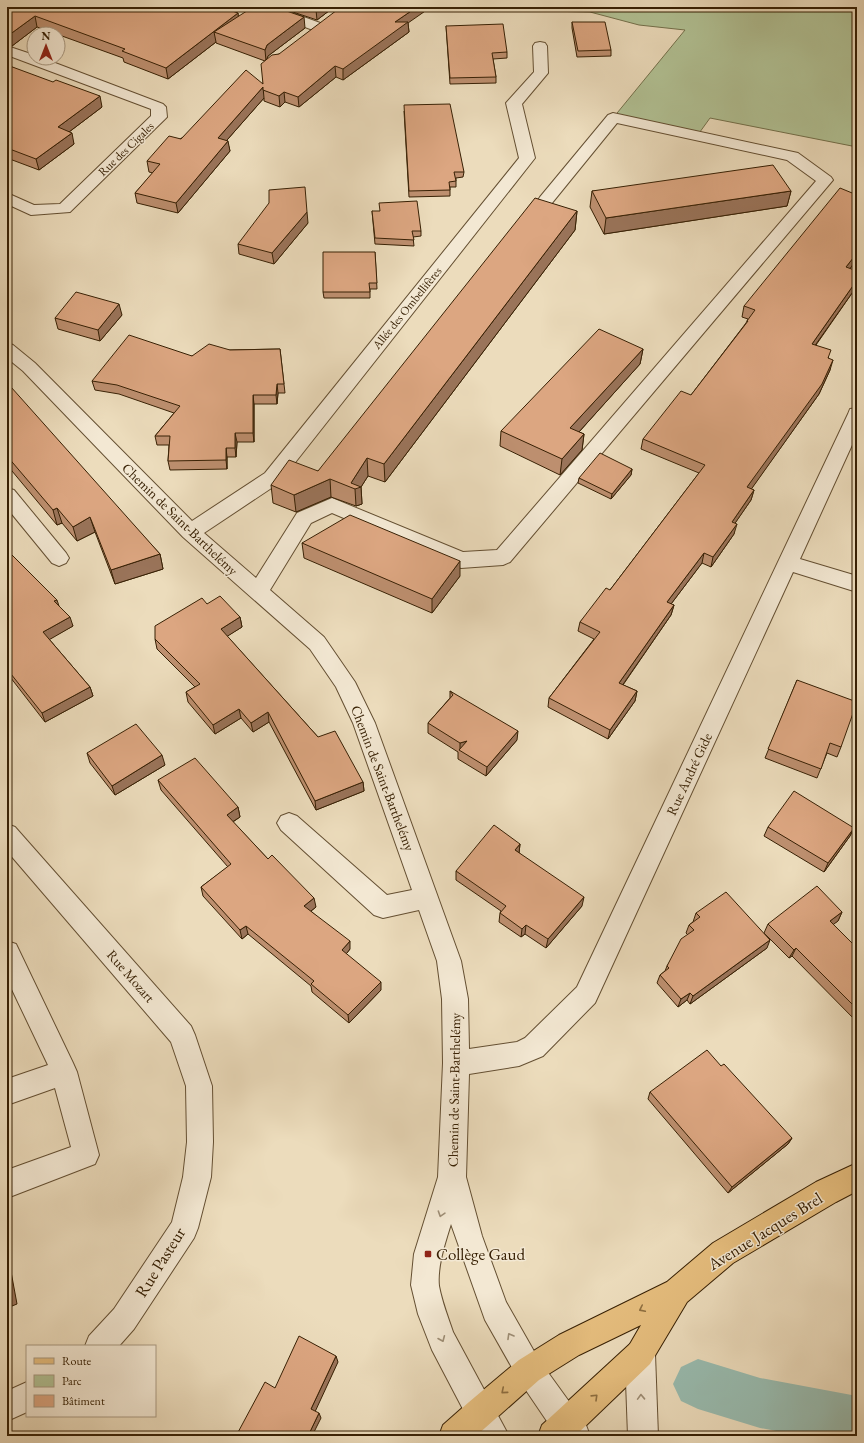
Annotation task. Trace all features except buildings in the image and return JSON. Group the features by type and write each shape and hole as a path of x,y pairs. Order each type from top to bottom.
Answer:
{"main road":[{"name":"Avenue Jacques Brel","path":"454,1436 479,1412 530,1370 569,1344 677,1292 723,1253 826,1192 857,1177"},
{"name":"Avenue Jacques Brel","path":"565,1432 640,1354 677,1292"}],"street":[{"path":"263,7 324,23 306,37"},
{"name":"Allée des Ombellifères","path":"190,532 272,478 527,158 514,103 541,73 540,46"},
{"name":"Rue des Cigales","path":"7,50 158,107 159,117 64,209 31,210 7,198"},
{"path":"258,592 304,518 332,504 461,560 503,557 825,180 792,156 613,118 546,200"},
{"name":"Chemin de Saint-Barthelémy","path":"7,349 29,367 190,532 316,643 344,682 364,723 449,961 455,999 456,1063 452,1177 428,1254 426,1285 432,1314 442,1340 479,1412 494,1436"},
{"name":"Rue André Gide","path":"456,1063 519,1054 534,1047 586,995 857,414"},
{"path":"7,495 59,558"},
{"path":"788,563 857,584"},
{"path":"289,823 383,907 427,898"},
{"name":"Rue Mozart","path":"7,834 182,1036 199,1086 200,1142"},
{"path":"7,952 64,1072 86,1154 7,1184"},
{"path":"7,1092 64,1072"},
{"name":"Rue Pasteur","path":"99,1345 124,1319 184,1228 197,1177 200,1142"},
{"name":"Chemin de Saint-Barthelémy","path":"452,1177 468,1236 495,1310 565,1432"},
{"path":"640,1354 643,1436"},
{"path":"7,1406 26,1397"}],"green space":[{"path":"533,7 832,7 857,10 857,147 710,118 697,136 613,118 685,30 639,25 590,12 545,11"}],"waterway":[{"path":"698,1384 760,1403 857,1421"}],"place":[{"name":"Collège Gaud","path":"428,1254"}]}
